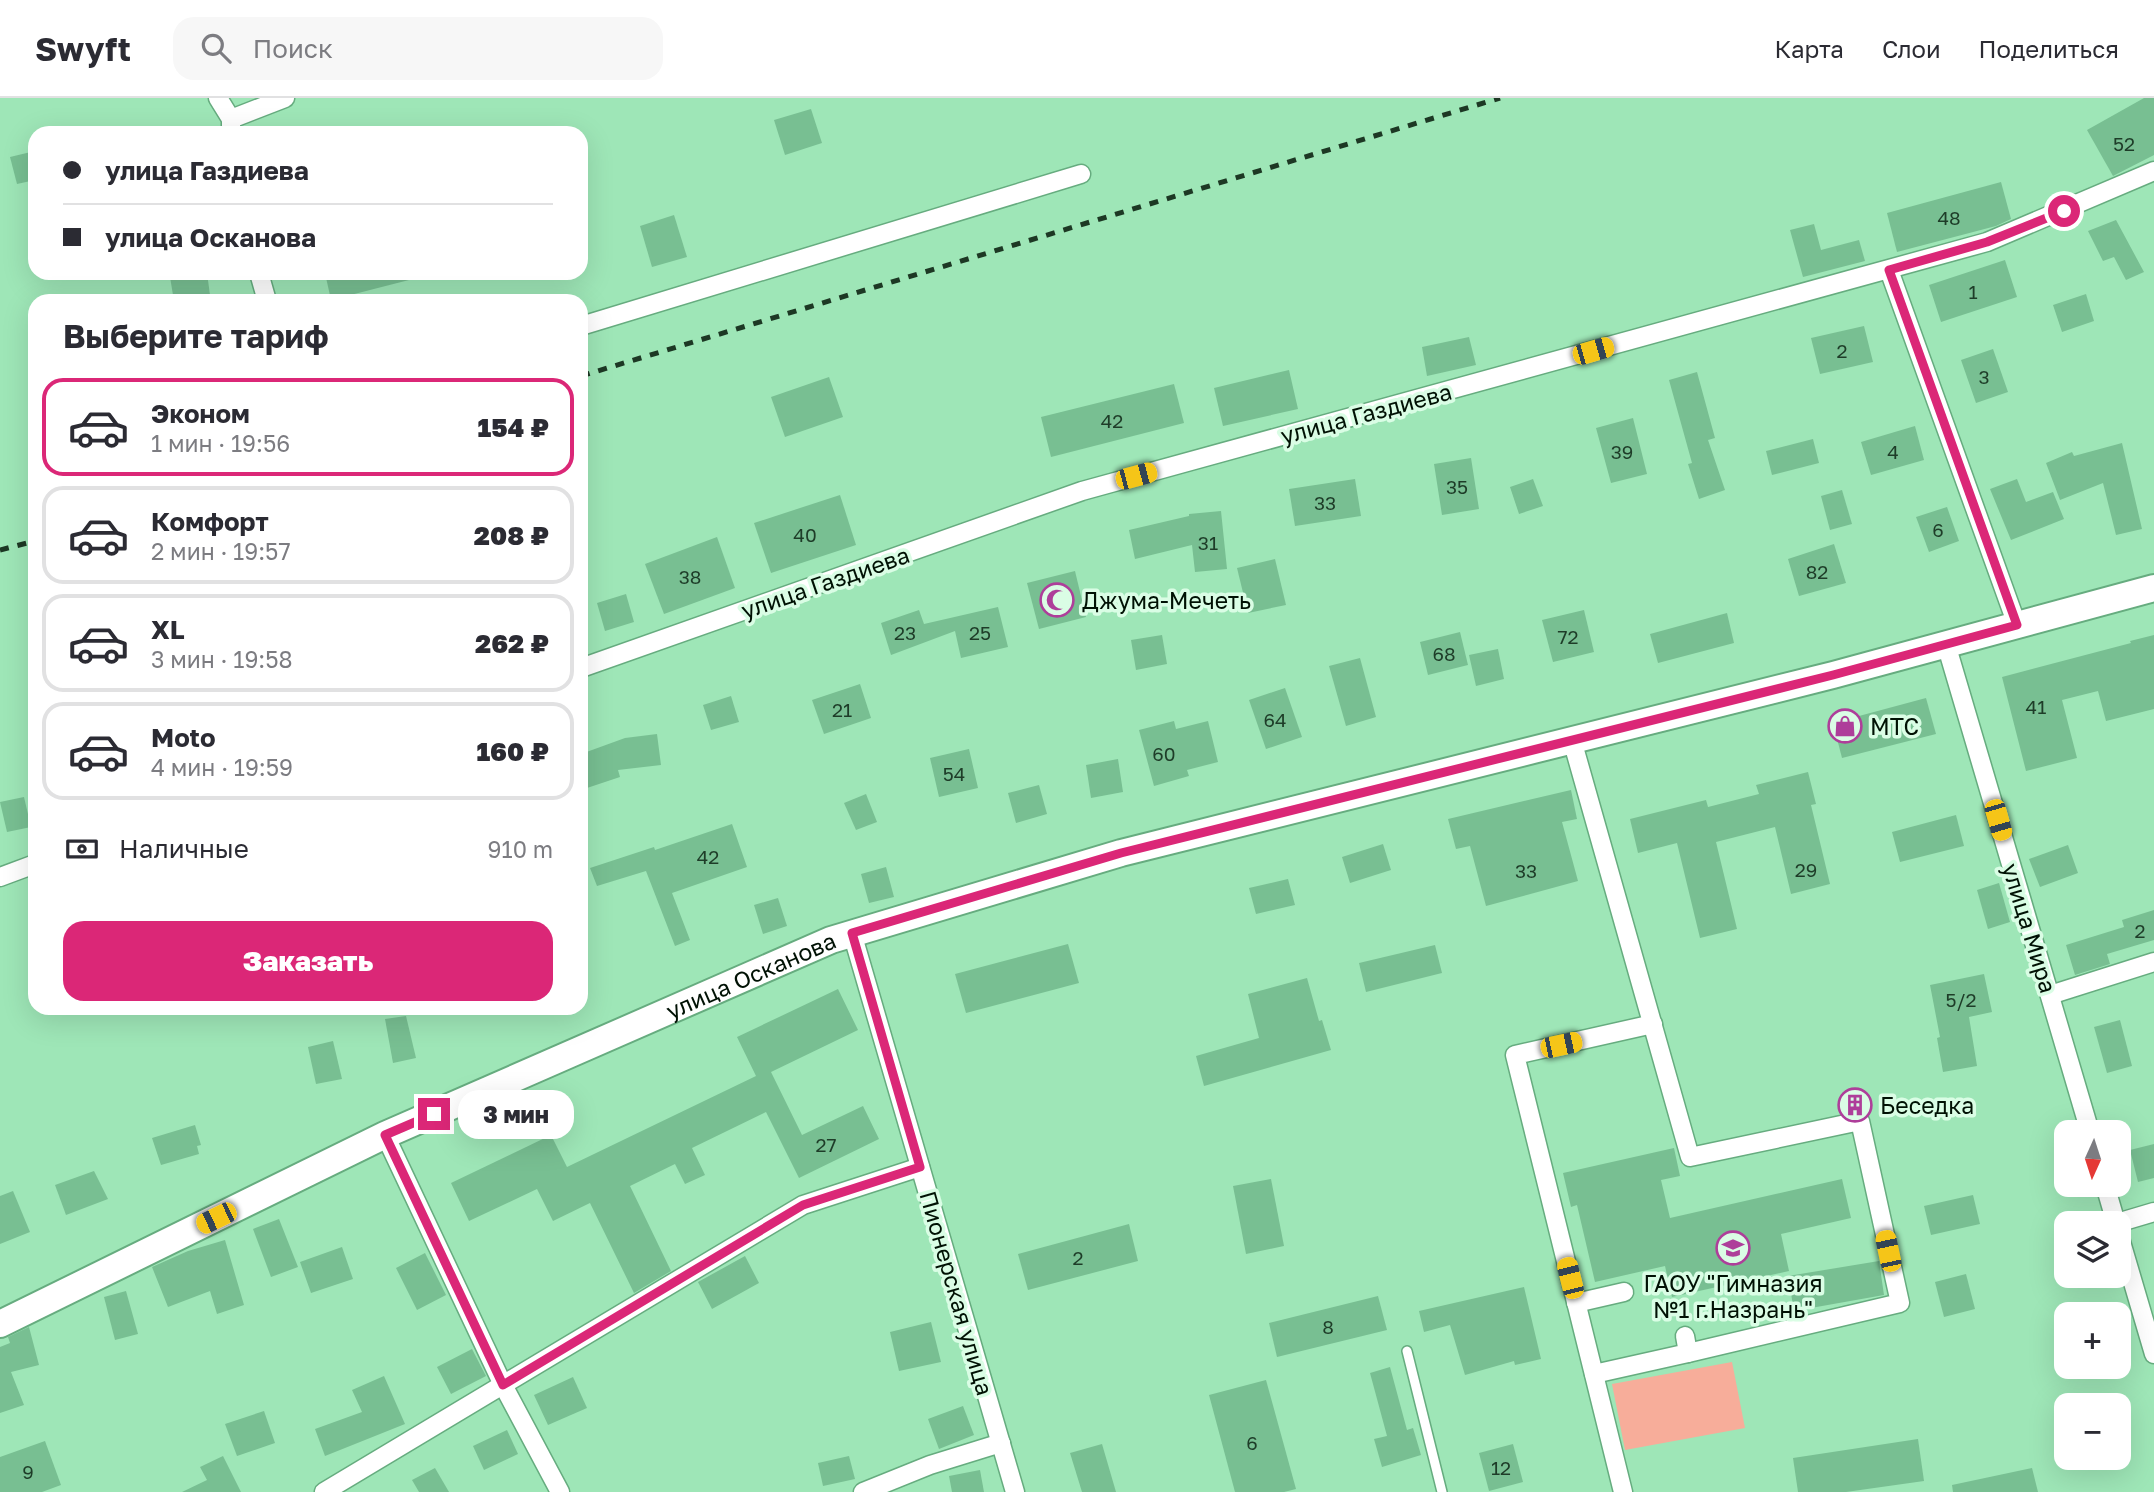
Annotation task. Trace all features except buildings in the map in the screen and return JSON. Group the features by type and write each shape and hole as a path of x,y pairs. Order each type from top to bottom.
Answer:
{"main road":[{"name":"улица Осканова","path":"0,1324 385,1135 831,940 1121,853 1572,740 2154,588"}],"street":[{"path":"219,98 231,126 285,98"},
{"name":"улица Газдиева","path":"588,666 1082,491 1987,242 2154,171"},
{"path":"588,324 1081,174"},
{"path":"1889,270 2017,625"},
{"name":"улица Мира","path":"1946,644 2086,1120"},
{"path":"1572,740 1690,1157 1860,1121 1900,1303 1686,1345 1594,1374"},
{"path":"0,877 28,867"},
{"name":"Пионерская улица","path":"852,933 1015,1492"},
{"path":"2050,995 2154,962"},
{"path":"1623,1492 1515,1055 1653,1024"},
{"path":"385,1135 503,1385 560,1492"},
{"path":"324,1492 803,1205 920,1167"},
{"path":"2131,1219 2154,1212"},
{"path":"2131,1276 2154,1354"},
{"path":"1576,1303 1625,1292"},
{"path":"863,1492 930,1465 1001,1443"}],"lane":[{"path":"1407,1351 1442,1492"}],"shaded area":[{"path":"1732,1362 1745,1428 1625,1450 1612,1384"}],"railway":[{"path":"588,374 1500,98"},
{"path":"0,550 28,543"}],"place":[{"name":"Джума-Мечеть","path":"1057,600"},
{"name":"МТС","path":"1845,726"},
{"name":"Беседка","path":"1855,1105"},
{"name":"ГАОУ \"Гимназия №1 г.Назрань\"","path":"1733,1248"}],"route":[{"path":"434,1114 385,1135 503,1385 803,1205 920,1167 852,933 1121,853 1833,675 2017,625 1889,270 1987,242 2064,211"}]}
